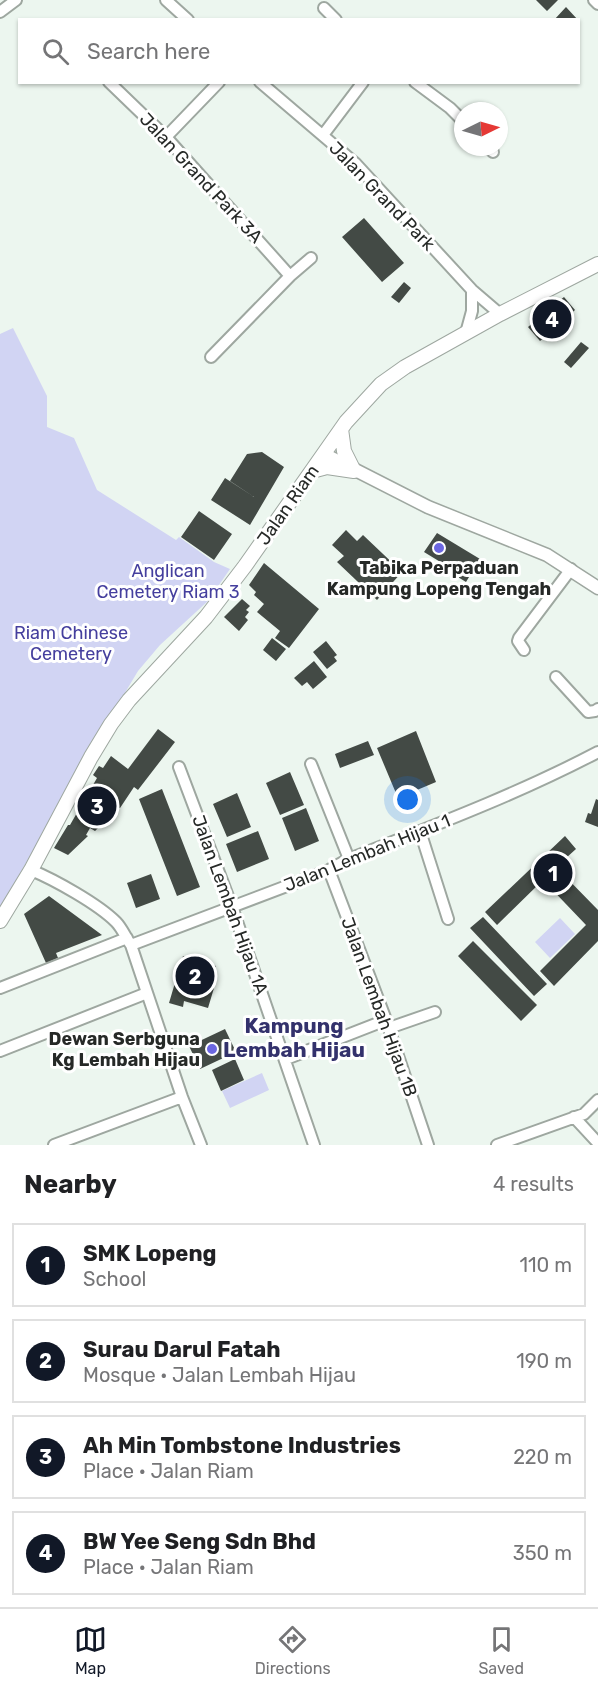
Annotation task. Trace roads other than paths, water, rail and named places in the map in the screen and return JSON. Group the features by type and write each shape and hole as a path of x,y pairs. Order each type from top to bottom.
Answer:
{"main road":[{"name":"Jalan Riam","path":"0,921 31,870 111,724 129,700 206,617 245,566 341,429 363,402 381,384 405,367 500,314 598,264"},
{"path":"341,429 344,451 354,471"},
{"path":"312,471 327,467 354,471"}],"street":[{"path":"0,12 16,0"},
{"path":"166,0 186,18"},
{"path":"594,0 598,4"},
{"path":"324,8 334,18"},
{"name":"Jalan Grand Park 3A","path":"112,84 166,137 290,276"},
{"path":"166,137 217,84"},
{"name":"Jalan Grand Park","path":"262,84 356,163 472,290 500,314"},
{"path":"323,135 361,84"},
{"path":"418,84 454,112"},
{"path":"211,357 310,258"},
{"path":"466,333 472,311 472,290"},
{"path":"324,454 428,507 547,555 572,569 598,588"},
{"path":"524,650 518,641 519,638 572,569"},
{"path":"556,677 588,712 598,709"},
{"name":"Jalan Lembah Hijau 1","path":"0,988 129,941 232,907 329,870 516,792 598,752"},
{"path":"311,764 349,860"},
{"name":"Jalan Lembah Hijau 1A","path":"179,767 232,907 314,1145"},
{"path":"420,831 448,919"},
{"path":"31,870 52,879 103,912 116,922 129,941 182,1097 201,1145"},
{"name":"Jalan Lembah Hijau 1B","path":"329,870 388,1024 428,1145"},
{"path":"0,1051 147,993"},
{"path":"286,1059 388,1024 435,1012"},
{"path":"54,1145 79,1141 182,1097"},
{"path":"497,1145 579,1115 598,1100"},
{"path":"579,1115 598,1143"}],"place":[{"name":"BW Yee Seng Sdn Bhd","path":"552,319"},
{"name":"Tabika Perpaduan Kampung Lopeng Tengah","path":"439,548"},
{"name":"Ah Min Tombstone Industries","path":"97,806"},
{"name":"SMK Lopeng","path":"553,873"},
{"name":"Surau Darul Fatah","path":"195,976"},
{"name":"Dewan Serbguna Kg Lembah Hijau","path":"212,1049"}],"district":[{"name":"Kampung Lembah Hijau","path":"294,1038"}],"park label":[{"name":"Anglican Cemetery Riam 3","path":"168,581"},
{"name":"Riam Chinese Cemetery","path":"71,643"}]}
